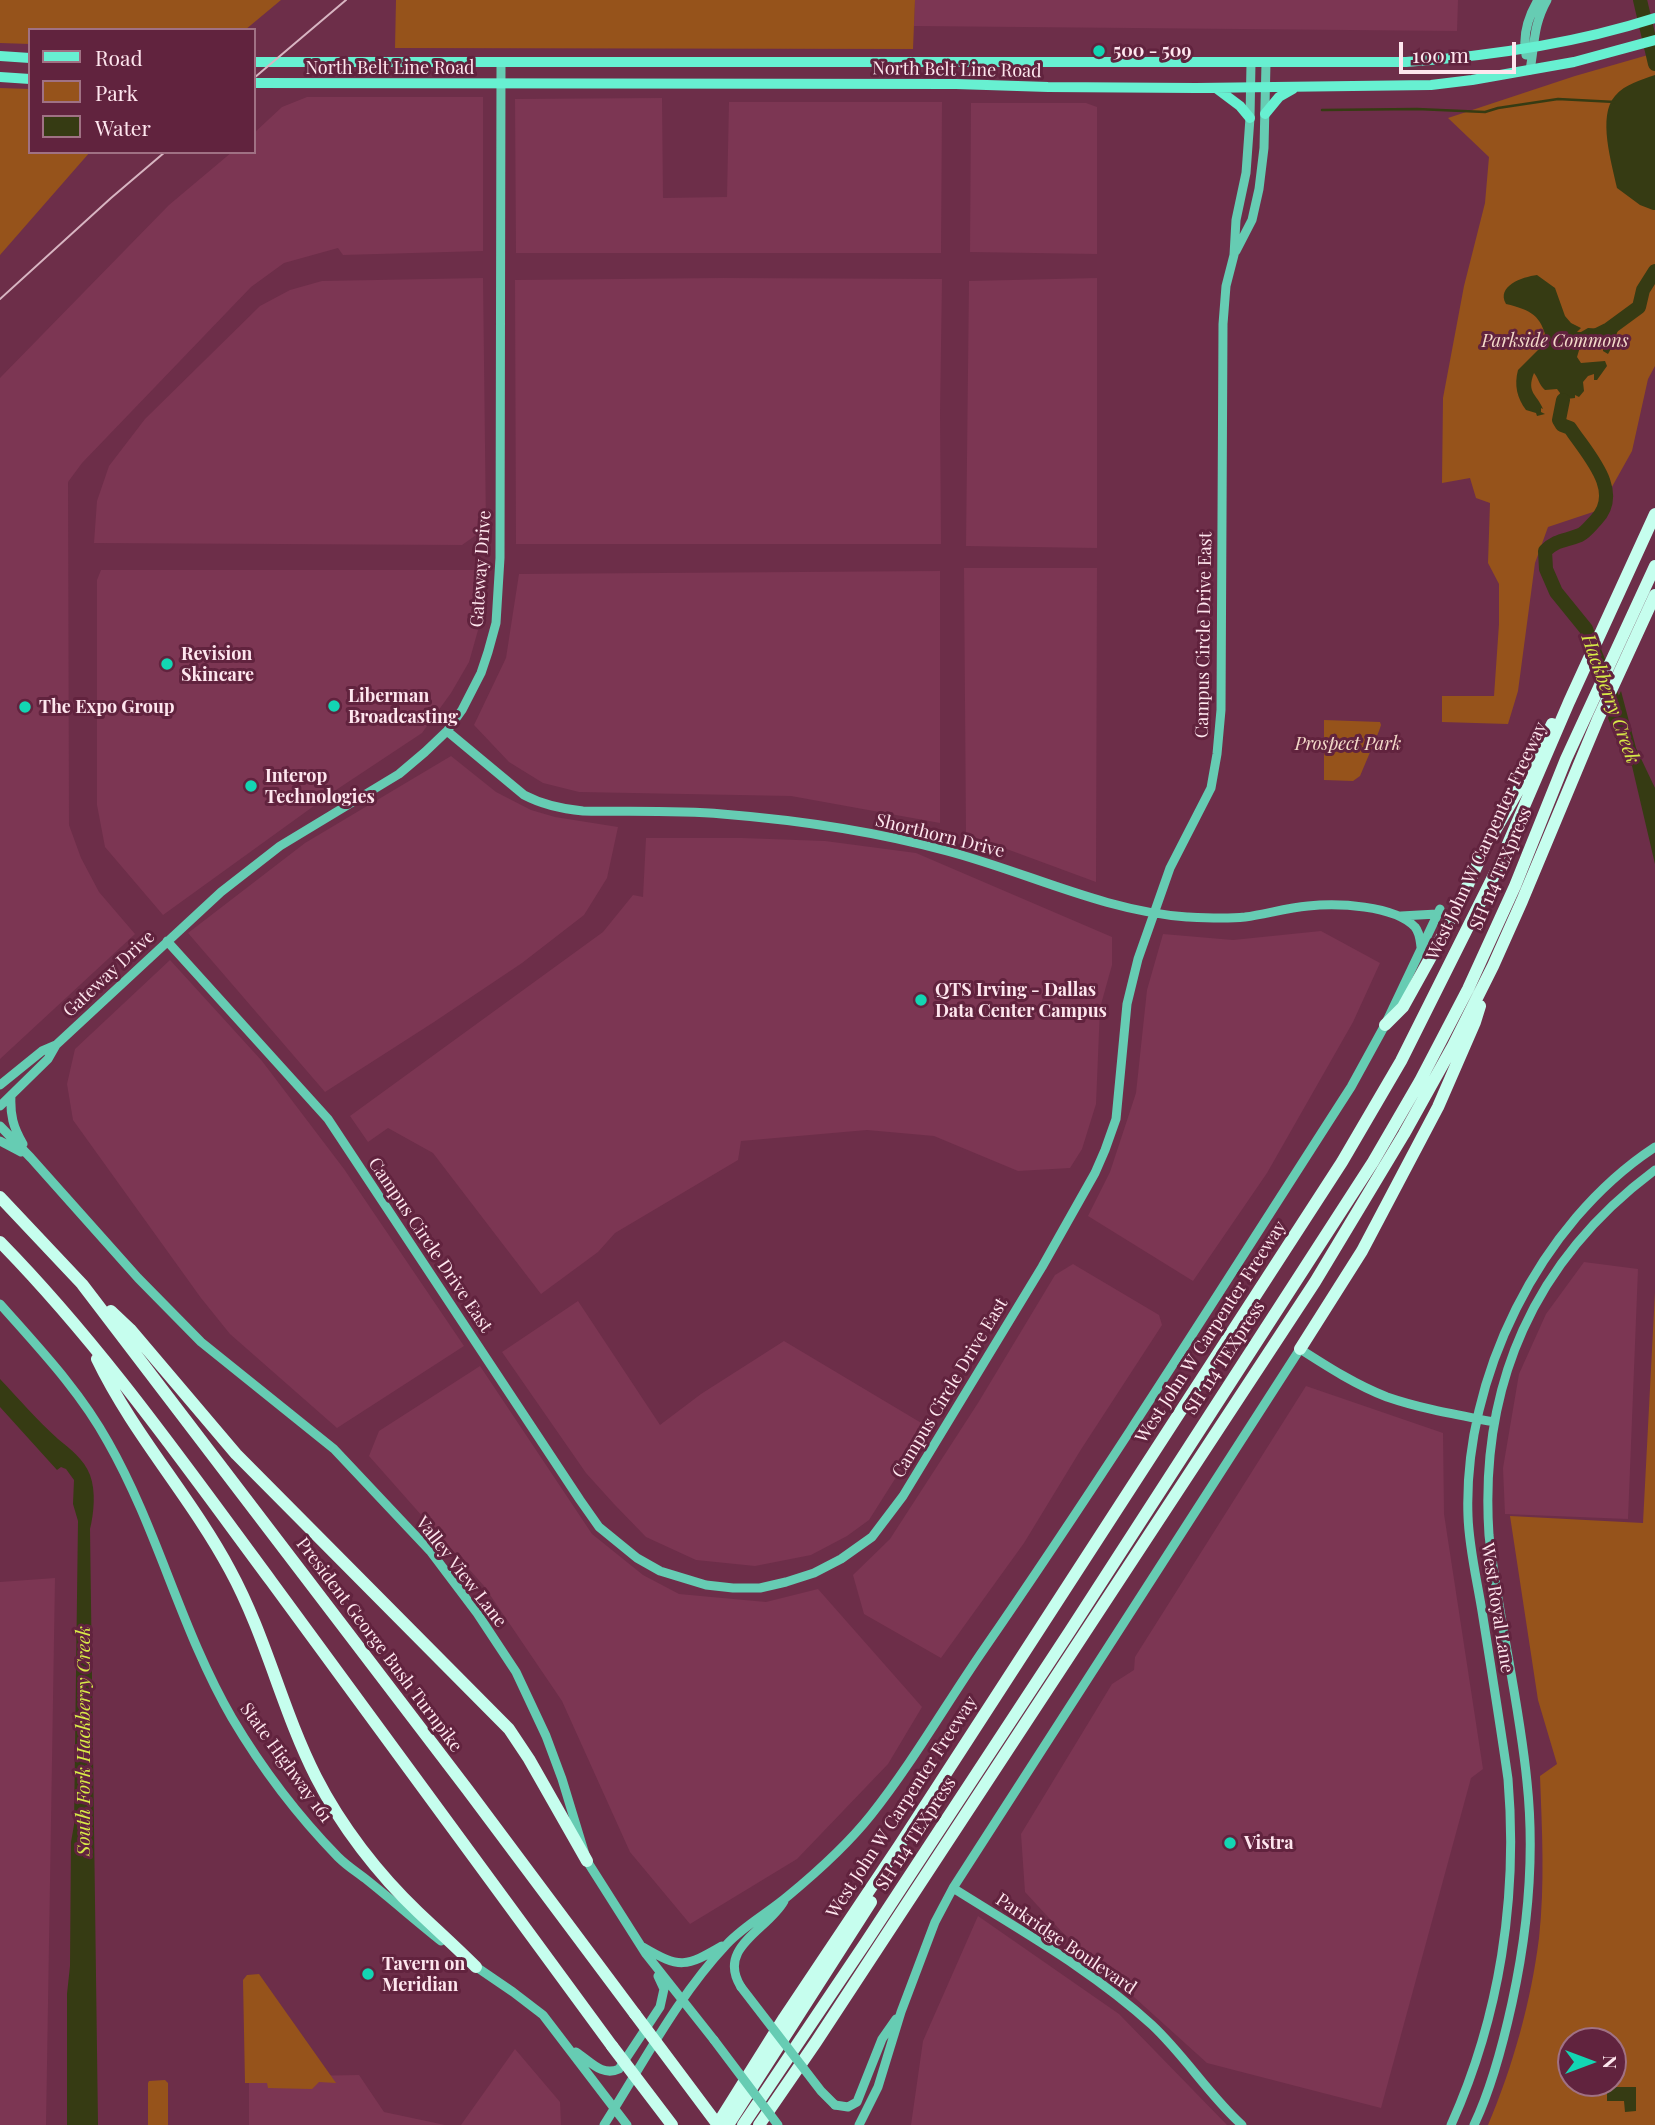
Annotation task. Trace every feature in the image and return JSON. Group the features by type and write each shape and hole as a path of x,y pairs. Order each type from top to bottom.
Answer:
{"highway":[{"name":"West John W Carpenter Freeway","path":"717,2125 1335,1173 1372,1111 1422,1023 1498,867 1569,702 1655,514"},
{"name":"SH 114 TEXpress","path":"743,2125 1070,1632 1373,1162 1420,1081 1468,989 1515,886 1566,759 1655,566"},
{"path":"759,2125 1315,1282 1404,1134 1493,966 1598,719 1655,594"},
{"path":"1385,1025 1403,1007 1453,917 1485,848 1535,761 1557,712 1569,702"},
{"path":"1300,1349 1362,1251 1438,1107 1475,1022 1493,966"},
{"name":"President George Bush Turnpike","path":"0,1197 82,1284 467,1789 717,2125"},
{"path":"0,1242 86,1337 213,1503 672,2125"},
{"path":"82,1284 130,1329 236,1454 491,1709 529,1759 587,1861"},
{"path":"86,1337 112,1390 183,1493 231,1572 253,1618 307,1759 341,1819 364,1852 417,1911 475,1967"},
{"path":"1070,1632 1187,1462 1205,1451"},
{"name":"SH 114 TEXpress","path":"728,2125 896,1863 899,1846"}],"main road":[{"path":"1530,70 1527,23 1538,0"},
{"path":"1530,49 1547,0"},
{"name":"North Belt Line Road","path":"256,62 1406,62 1530,49 1655,19"},
{"name":"North Belt Line Road","path":"256,83 956,84 1216,88 1431,85 1530,70 1614,52 1655,40"},
{"path":"0,56 28,58"},
{"name":"Gateway Drive","path":"0,1106 48,1059 56,1045 220,892 281,846 399,774 425,752 447,731 462,710 481,673 496,623 500,558 501,63"},
{"path":"646,63 646,83"},
{"name":"Campus Circle Drive East","path":"167,940 328,1119 599,1527 637,1558 660,1571 706,1586 733,1588 760,1588 814,1573 841,1559 872,1537 903,1496 1042,1267 1095,1173 1116,1119 1127,1004 1138,959 1170,868 1211,788 1220,727 1223,324 1226,286 1234,255 1236,220 1246,173 1251,63"},
{"name":"Campus Circle Drive East","path":"1234,255 1252,220 1259,189 1264,149 1266,63"},
{"path":"0,77 28,79"},
{"path":"1265,114 1279,97 1297,87"},
{"path":"1216,88 1240,106 1250,118"},
{"name":"Shorthorn Drive","path":"447,731 524,795 561,809 720,814 803,822 945,850 1084,896 1154,913 1215,919 1311,905 1343,905 1399,916 1439,912"},
{"name":"West John W Carpenter Freeway","path":"604,2125 683,2000 730,1941 787,1897 869,1817 917,1751 1051,1552 1347,1093 1385,1025 1439,912"},
{"path":"1399,916 1419,933 1421,951"},
{"name":"Gateway Drive","path":"0,1085 42,1051 56,1045"},
{"path":"11,1095 13,1127 31,1158"},
{"name":"Valley View Lane","path":"0,1126 138,1278 201,1342 334,1449 431,1552 516,1672 546,1735 587,1861 643,1950 778,2125"},
{"path":"0,1141 31,1158"},
{"name":"West Royal Lane","path":"1451,2125 1484,2038 1503,1951 1510,1891 1511,1822 1502,1737 1468,1515 1469,1467 1477,1418 1506,1330 1543,1261 1600,1192 1655,1147"},
{"name":"West Royal Lane","path":"1474,2125 1504,2040 1522,1956 1529,1890 1530,1818 1525,1766 1489,1535 1488,1473 1494,1422 1500,1394 1519,1338 1528,1316 1554,1272 1566,1254 1596,1223 1630,1189 1655,1170"},
{"name":"State Highway 161","path":"0,1304 91,1413 140,1506 199,1655 233,1720 302,1817 340,1859 475,1967 543,2015 626,2125"},
{"path":"859,2125 878,2087 901,2012 935,1922 953,1888 1300,1349 1341,1375 1385,1396 1494,1422"},
{"name":"Parkridge Boulevard","path":"953,1888 1073,1964 1126,2003 1170,2043 1242,2125"},
{"path":"787,1897 778,1913 758,1929 740,1949 733,1962 734,1976 821,2091 835,2105 848,2107 858,2102 882,2039 901,2012"},
{"path":"643,1950 665,1960 685,1963 703,1957 730,1941"},
{"path":"569,2047 600,2070 609,2072 619,2069 662,2001 662,1983 643,1950"},
{"path":"1503,1951 1522,1956"}],"shaded area":[{"path":"915,0 1458,0 1457,31 914,26"},
{"path":"307,97 483,97 483,251 343,255 338,248 284,263 251,287 82,463 68,482 69,825 81,858 99,892 135,934 0,1059 0,378 169,205 230,154 256,154 256,131 282,107"},
{"path":"662,98 663,198 727,197 729,102 942,102 941,253 516,253 515,99"},
{"path":"971,103 1086,103 1097,107 1097,254 970,252"},
{"path":"483,278 486,528 462,545 94,543 97,501 109,466 145,419 260,306 290,290 322,281"},
{"path":"1097,278 1097,548 966,546 969,281"},
{"path":"942,279 941,544 516,544 515,280"},
{"path":"964,568 1097,568 1096,882 966,834"},
{"path":"101,570 486,570 486,602 469,662 451,693 422,733 336,790 163,915 105,847 97,805 97,580"},
{"path":"940,571 940,823 791,796 579,792 543,783 509,762 474,725 506,658 519,574"},
{"path":"451,756 496,792 531,810 555,817 618,827 607,878 584,915 522,963 325,1092 188,933 305,843"},
{"path":"646,838 825,841 916,853 1112,937 1112,965 1100,1008 1096,1104 1082,1149 1070,1168 1018,1171 934,1136 867,1130 741,1141 738,1160 615,1233 598,1252 541,1294 433,1153 388,1128 368,1142 350,1116 603,932 633,895 643,897"},
{"path":"1321,931 1380,963 1353,1022 1267,1173 1193,1281 1088,1216 1110,1172 1136,1093 1147,990 1163,934 1233,940"},
{"path":"170,960 262,1061 344,1169 464,1346 337,1428 230,1334 73,1120 67,1084 75,1049"},
{"path":"1584,1262 1638,1269 1628,1519 1505,1514 1503,1468 1519,1374 1546,1314"},
{"path":"1073,1264 1159,1315 1162,1325 1024,1543 941,1658 864,1614 853,1575 890,1539 978,1403 1055,1275"},
{"path":"578,1301 660,1425 701,1394 784,1341 923,1424 917,1444 869,1520 847,1536 811,1555 755,1566 696,1560 646,1537 614,1504 586,1473 502,1352"},
{"path":"480,1366 592,1534 643,1575 679,1594 766,1602 818,1589 922,1707 888,1764 797,1859 690,1924 630,1852 562,1701 484,1586 369,1456 379,1431"},
{"path":"1306,1386 1443,1433 1444,1514 1483,1769 1471,1778 1381,2108 1207,2063 1061,1931 1025,1892 1021,1834 1112,1684 1134,1670 1135,1657"},
{"path":"55,1578 46,2125 0,2125 0,1582"},
{"path":"978,1916 1119,2014 1227,2125 911,2125 923,2041"},
{"path":"515,2049 560,2102 561,2125 461,2125"},
{"path":"359,2075 384,2112 445,2125 249,2125 249,2077"}],"green space":[{"path":"0,0 281,0 247,28 28,28 28,44 0,43"},
{"path":"396,0 915,0 913,49 395,48"},
{"name":"Parkside Commons","path":"1655,53 1655,366 1648,379 1632,451 1599,510 1548,527 1535,563 1518,691 1508,724 1442,722 1442,696 1494,696 1499,624 1499,584 1488,563 1490,503 1476,498 1470,478 1442,483 1443,398 1464,286 1485,203 1489,157 1448,118"},
{"path":"0,88 28,89 28,154 88,154 0,255"},
{"name":"Prospect Park","path":"1324,720 1380,722 1379,731 1360,776 1353,781 1324,780"},
{"path":"1655,1292 1655,2125 1488,2125 1513,2057 1531,1986 1542,1898 1540,1776 1557,1764 1538,1700 1510,1516 1643,1523"},
{"path":"259,1974 336,2083 319,2082 312,2089 268,2088 267,2083 245,2083 243,1980 247,1975"},
{"path":"165,2080 168,2083 168,2125 148,2125 148,2083"}],"water":[{"path":"1655,75 1653,210 1640,205 1617,188 1606,128 1607,115 1615,96 1628,85"},
{"path":"1537,275 1555,288 1565,316 1581,328 1577,332 1588,328 1618,330 1608,354 1603,351 1603,344 1597,340 1580,347 1577,357 1581,363 1605,361 1607,366 1597,380 1594,380 1594,374 1588,376 1583,382 1584,391 1579,397 1575,395 1575,398 1566,399 1563,416 1558,415 1560,393 1557,389 1545,390 1534,373 1532,389 1543,409 1541,408 1541,412 1545,414 1537,416 1536,413 1526,410 1517,391 1518,370 1547,341 1538,319 1528,311 1506,304 1505,292 1507,287 1518,280"},
{"path":"1621,691 1636,748 1655,788 1655,864 1632,766 1625,762 1627,758 1608,718"},
{"name":"South Fork Hackberry Creek","path":"0,1379 80,1459 90,1475 93,1488 90,1529 98,2125 67,2125 67,1994 70,1966 71,1842 74,1825 78,1521 73,1504 74,1480 66,1469 61,1467 57,1470 0,1407"},
{"path":"1627,2087 1636,2087 1636,2111 1625,2112 1624,2101 1607,2101 1607,2097 1627,2097"}],"waterway":[{"name":"Hackberry Creek","path":"1640,0 1655,64"},
{"path":"1322,110 1417,109 1485,112 1558,99 1615,102"},
{"name":"Hackberry Creek","path":"1595,336 1639,307 1643,290 1655,271"},
{"name":"Hackberry Creek","path":"1563,400 1559,420 1562,425 1570,428 1593,461 1605,485 1606,497 1604,509 1584,532 1558,542 1545,551 1546,569 1556,592 1586,629 1621,721"}],"tram line":[{"path":"256,76 346,0"},
{"path":"0,299 163,154"}],"place":[{"name":"500 - 509","path":"1099,51"},
{"name":"Revision Skincare","path":"167,664"},
{"name":"Liberman Broadcasting","path":"334,706"},
{"name":"The Expo Group","path":"25,707"},
{"name":"Interop Technologies","path":"251,786"},
{"name":"QTS Irving - Dallas Data Center Campus","path":"921,1000"},
{"name":"Vistra","path":"1230,1843"},
{"name":"Tavern on Meridian","path":"368,1974"}]}
